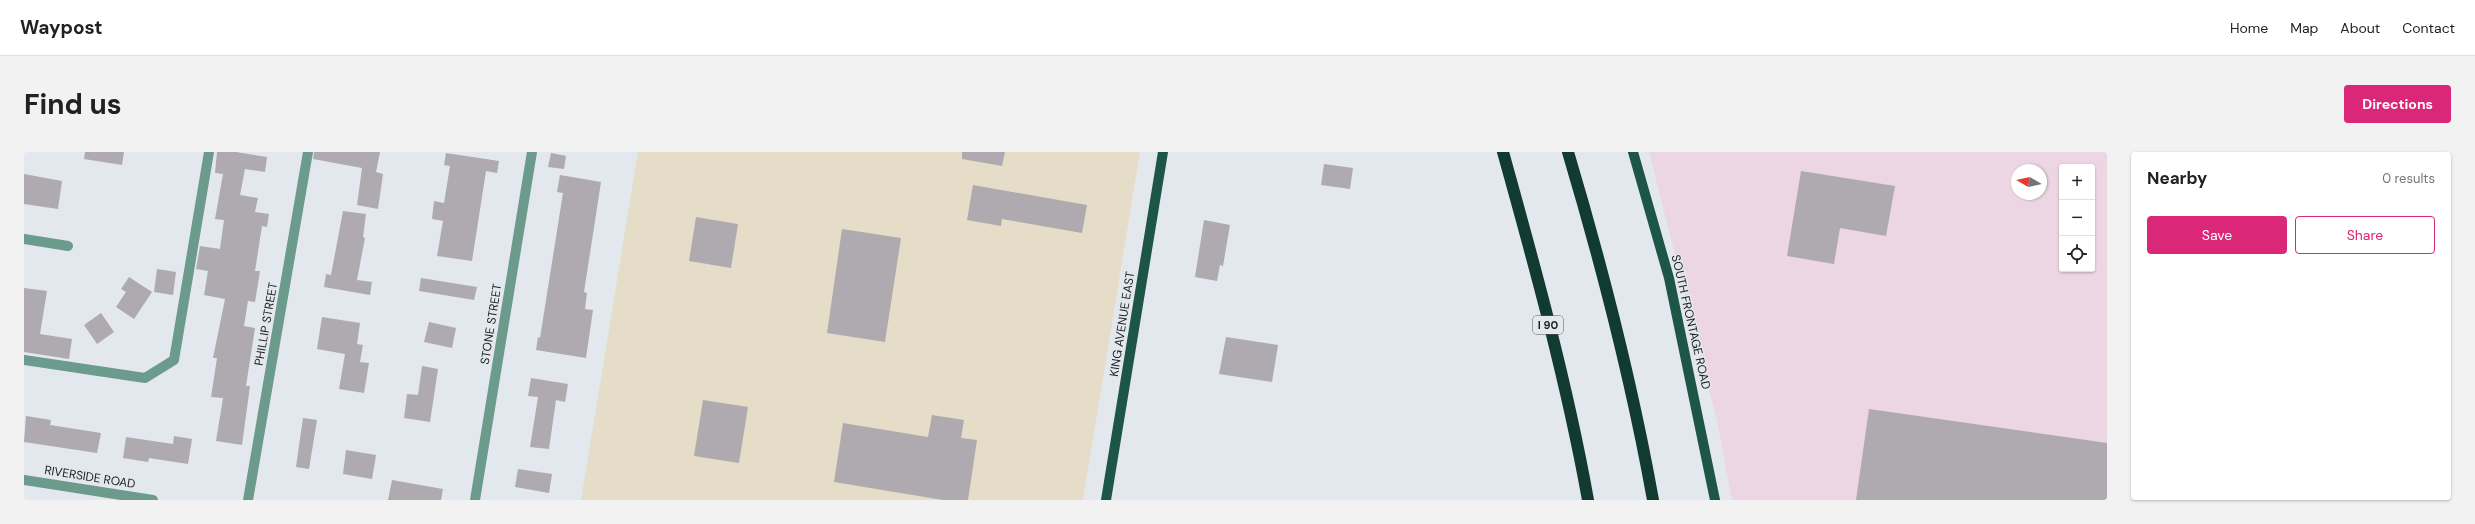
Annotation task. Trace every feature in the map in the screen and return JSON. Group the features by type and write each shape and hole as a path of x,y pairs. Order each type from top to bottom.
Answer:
{"highway":[{"name":"I 90","path":"1503,152 1529,248 1580,454 1588,500"},
{"path":"1568,152 1591,231 1643,446 1653,500"}],"main road":[{"name":"KING AVENUE EAST","path":"1106,500 1163,152"},
{"name":"SOUTH FRONTAGE ROAD","path":"1633,152 1668,278 1715,500"}],"street":[{"path":"24,360 144,378 174,360 209,152"},
{"name":"PHILLIP STREET","path":"248,500 308,152"},
{"name":"STONE STREET","path":"475,500 532,152"},
{"path":"24,239 68,246"},
{"name":"RIVERSIDE ROAD","path":"24,480 153,500"}],"shaded area":[{"path":"638,152 1140,152 1083,500 581,500"},
{"path":"1649,152 2107,152 2107,500 1732,500 1717,421"}],"building":[{"path":"85,152 124,152 122,165 84,159"},
{"path":"217,152 236,152 267,157 265,172 245,169 240,195 258,198 255,212 269,214 267,227 262,226 255,271 260,271 255,302 248,301 244,326 255,328 246,386 250,386 242,445 216,441 223,398 211,397 217,358 213,358 225,299 204,295 208,271 196,269 200,246 220,249 224,220 215,219 223,174 215,173"},
{"path":"314,152 380,152 376,172 383,174 378,209 357,205 362,168 313,159"},
{"path":"962,152 1005,152 1002,166 962,159"},
{"path":"446,153 499,161 497,173 486,171 472,261 437,256 443,221 432,219 434,201 444,203 450,166 444,165"},
{"path":"551,153 566,156 564,169 548,167"},
{"path":"1324,164 1353,168 1350,189 1321,185"},
{"path":"1801,171 1895,186 1886,236 1840,228 1834,264 1787,256"},
{"path":"24,174 62,181 58,209 24,204"},
{"path":"560,175 601,182 584,292 587,293 585,309 593,310 586,358 536,350 538,337 540,338 563,193 557,192"},
{"path":"973,185 1087,205 1082,233 1002,219 1001,226 967,220"},
{"path":"343,211 366,214 363,237 365,238 357,280 372,282 370,295 324,287 326,274 331,275"},
{"path":"696,217 738,224 731,268 689,261"},
{"path":"1204,220 1230,225 1223,266 1220,265 1217,281 1195,277"},
{"path":"842,229 901,238 885,342 827,333"},
{"path":"157,269 176,272 173,295 154,292"},
{"path":"129,277 152,292 134,319 116,307 126,292 121,289"},
{"path":"421,278 477,287 474,300 419,291"},
{"path":"24,288 47,291 40,334 72,339 69,359 24,352"},
{"path":"101,313 114,332 97,344 84,325"},
{"path":"322,317 360,323 357,344 363,345 360,362 369,363 364,393 339,389 345,354 317,349"},
{"path":"429,322 456,328 452,348 424,342"},
{"path":"1226,337 1278,345 1272,382 1219,374"},
{"path":"422,366 438,369 430,422 404,418 407,394 418,395"},
{"path":"531,378 568,384 565,402 556,400 549,449 530,447 538,397 528,396"},
{"path":"703,400 748,407 739,463 694,456"},
{"path":"1869,409 2107,443 2107,500 1856,500"},
{"path":"932,415 964,420 961,438 977,440 968,500 943,500 834,482 843,423 928,437"},
{"path":"26,416 51,420 50,425 101,433 97,453 24,442"},
{"path":"303,418 317,420 309,469 296,467"},
{"path":"174,436 192,439 188,464 149,458 148,462 123,458 126,437 173,444"},
{"path":"346,450 376,455 372,479 343,474"},
{"path":"518,469 552,474 549,493 515,487"},
{"path":"392,480 443,489 441,500 388,500"}]}
